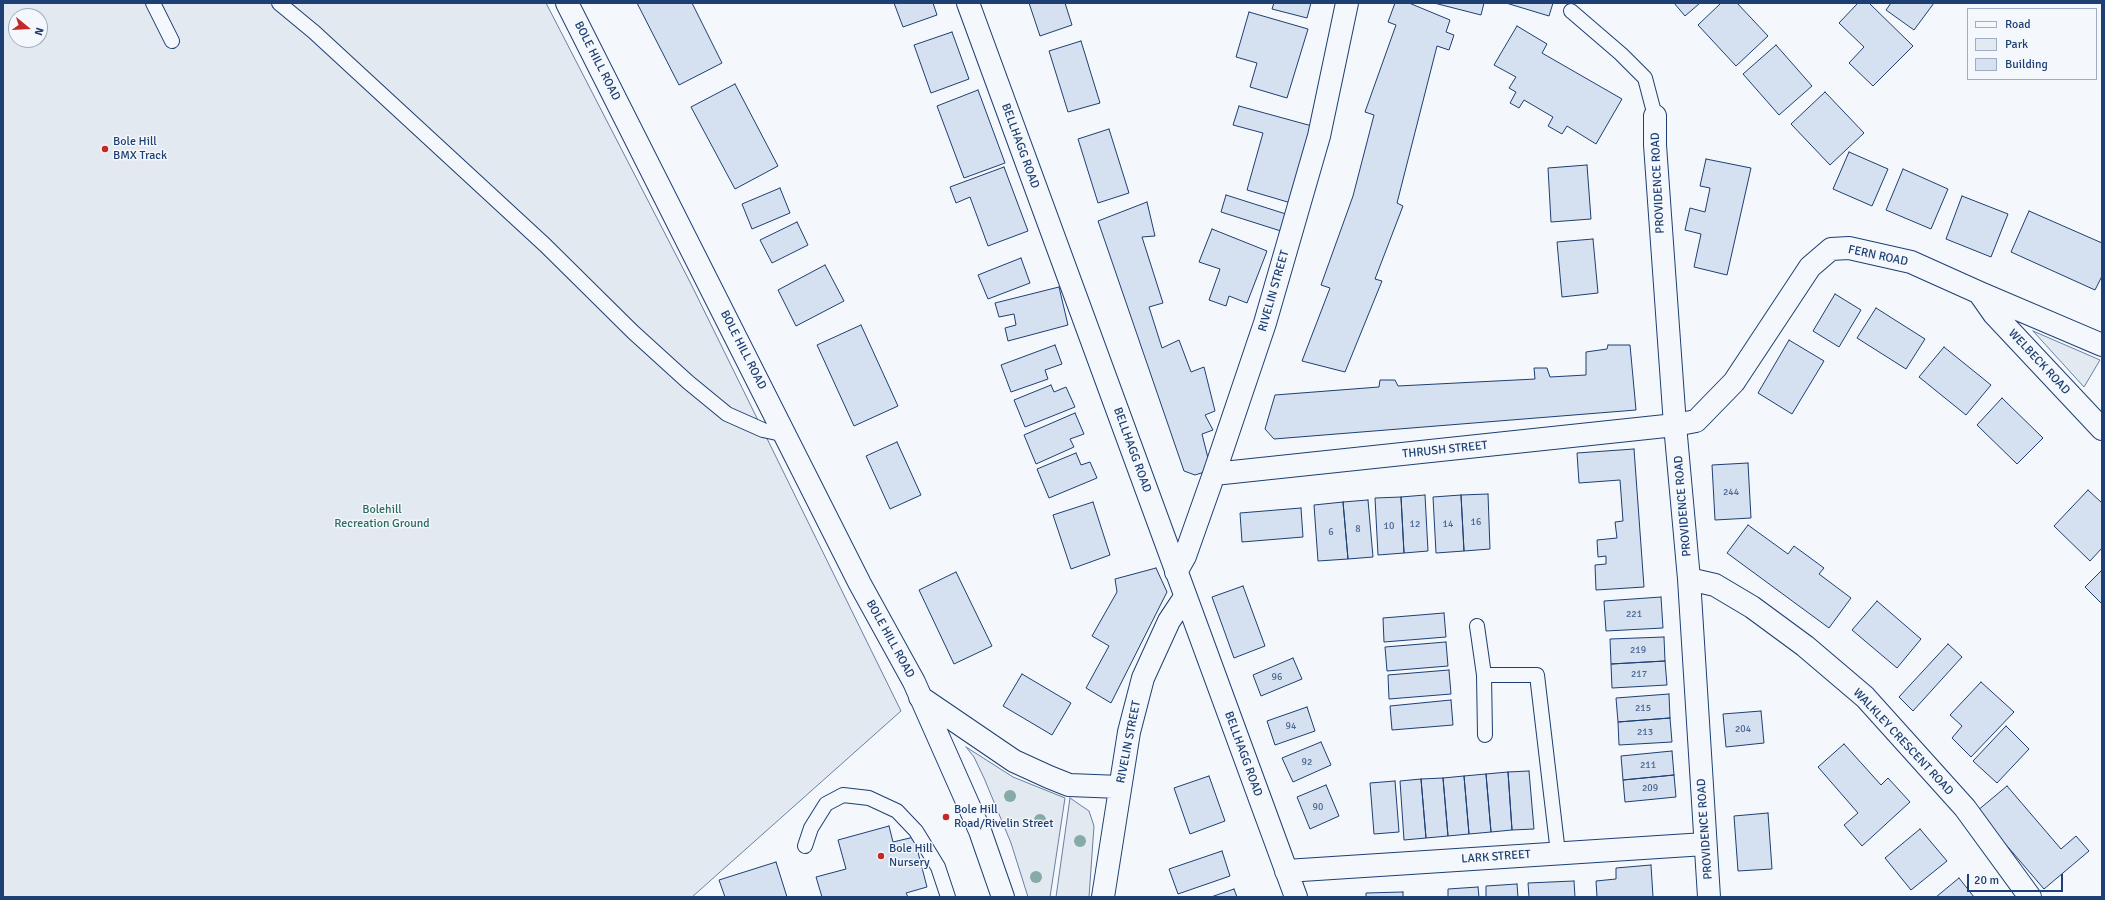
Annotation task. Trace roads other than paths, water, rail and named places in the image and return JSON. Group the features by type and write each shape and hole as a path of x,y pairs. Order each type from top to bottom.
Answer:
{"street":[{"name":"BOLE HILL ROAD","path":"567,3 920,697 980,831 1003,897"},
{"name":"BELLHAGG ROAD","path":"968,3 1296,897"},
{"name":"RIVELIN STREET","path":"1176,572 1185,556 1265,323 1315,151 1347,3"},
{"name":"PROVIDENCE ROAD","path":"1655,116 1655,146 1675,425 1689,580 1705,844 1710,897"},
{"name":"FERN ROAD","path":"1675,425 1696,421 1734,382 1810,267 1831,249 1849,248 1911,262 2102,345"},
{"name":"WELBECK ROAD","path":"1980,293 1994,314 2102,429"},
{"name":"THRUSH STREET","path":"1214,474 1675,425"},
{"name":"WALKLEY CRESCENT ROAD","path":"1689,580 1715,585 1752,607 1806,646 1865,697 1965,808 2030,897"},
{"name":"RIVELIN STREET","path":"1103,897 1129,732 1143,678 1169,621 1185,597"},
{"name":"BOLE HILL ROAD","path":"920,697 1014,761 1042,774 1069,785 1120,787"},
{"name":"LARK STREET","path":"1286,871 1705,844"}],"lane":[{"path":"152,3 172,41"},
{"path":"279,3 314,32 545,245 633,332 688,382 727,414 763,430 786,435"},
{"path":"1571,12 1621,54 1645,78 1655,116"},
{"path":"1477,626 1484,674 1485,736"},
{"path":"1484,674 1537,675 1558,853"},
{"path":"804,846 811,828 826,804 843,795 869,798 897,811 916,831 938,867 948,897"}],"place":[{"name":"Bole Hill BMX Track","path":"105,149"},
{"name":"Bole Hill Road/Rivelin Street","path":"946,817"},
{"name":"Bole Hill Nursery","path":"881,856"}],"park label":[{"name":"Bolehill Recreation Ground","path":"382,517"}]}
